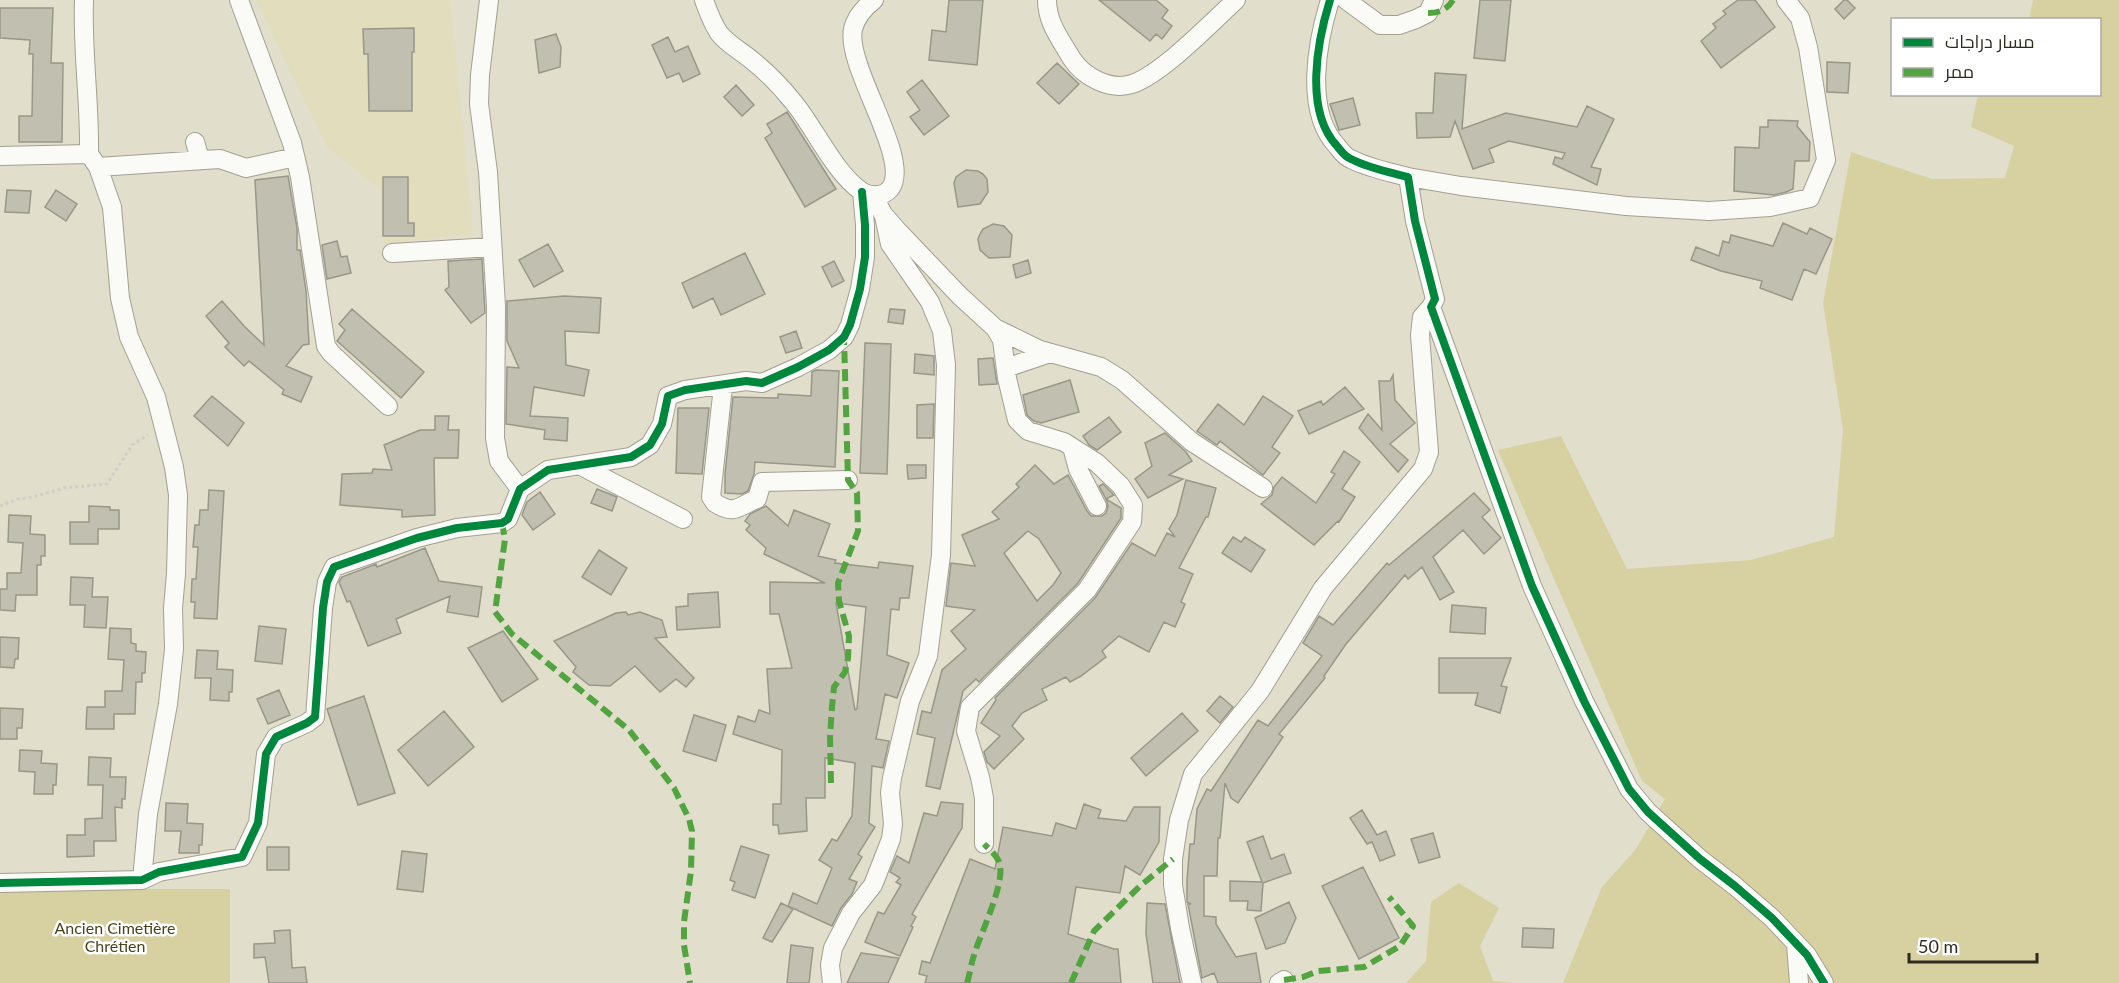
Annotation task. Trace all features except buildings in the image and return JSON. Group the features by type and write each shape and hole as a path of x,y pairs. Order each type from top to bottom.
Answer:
{"street":[{"path":"84,0 84,39 94,160 112,207 120,298 129,337 156,396 174,467 178,495 173,608 174,649 168,704 148,814 142,880"},
{"path":"239,0 292,143 326,346 388,406"},
{"path":"489,0 479,104 488,172 496,306 495,438 499,461 520,489"},
{"path":"704,0 719,33 772,77 795,104 832,159 868,194 960,296 995,328 1002,340 1017,420 1028,431 1064,442 1097,463 1121,486 1133,505 1132,522 1087,590 970,707 966,731 984,798 984,844"},
{"path":"868,194 887,192 891,187 895,166 859,63 853,30 858,15 874,0"},
{"path":"1047,0 1049,20 1077,67 1110,86 1130,85 1148,76 1236,0"},
{"path":"1330,0 1317,57 1321,119 1332,141 1349,158 1408,177 1461,186 1626,206 1709,211 1770,207 1810,198 1826,160 1808,47 1800,18 1786,0"},
{"path":"1346,0 1380,25 1399,25 1428,13 1434,0"},
{"path":"195,142 199,156 204,160"},
{"path":"0,156 94,160 220,159 246,168 295,157"},
{"path":"1192,983 1173,885 1173,859 1179,820 1193,774 1260,691 1323,588 1423,469 1429,452 1420,335 1422,317 1435,299 1415,222 1408,177"},
{"path":"0,883 142,880 159,872 219,863 242,857 258,823 266,754 276,737 315,717 323,608 327,582 334,567 417,538 457,528 502,523 508,519 520,489 548,470 631,457 650,445 662,424 668,396 685,390 746,381 762,383 829,350 844,337 850,325 860,289 865,256 868,194"},
{"path":"832,983 830,965 833,948 850,913 873,885 891,839 893,824 890,793 893,768 910,701 928,656 941,555 946,365 942,331 926,295 890,244 884,214"},
{"path":"392,253 492,247"},
{"path":"1431,307 1532,586 1584,701 1629,789 1648,812 1700,859 1772,918 1807,956 1824,983"},
{"path":"995,328 1050,353 1101,367 1122,381 1192,442 1263,488"},
{"path":"1006,368 1050,353"},
{"path":"723,386 711,497 715,503 732,510 743,508 757,499 762,482 848,480"},
{"path":"1072,447 1078,470 1097,506"},
{"path":"580,466 684,519"},
{"path":"1796,944 1799,983"}],"path":[{"path":"0,506 18,499 64,488 107,484 132,445 163,425"}],"shaded area":[{"path":"256,0 450,0 473,234 384,243 384,193 327,147"}],"green space":[{"path":"2033,0 2119,0 2119,983 1563,983 1602,887 1636,849 1665,799 1642,781 1498,450 1561,436 1627,569 1751,560 1834,537 1843,429 1823,303 1851,152 1932,179 2005,178 2014,146 1971,127 1978,96 2101,96 2101,18 2029,18"},
{"path":"1459,883 1499,908 1480,946 1493,981 1512,983 1406,983 1426,961 1431,902"},
{"name":"Ancien Cimetière Chrétien","path":"0,889 230,889 230,983 0,983"}],"marked path":[{"path":"1428,13 1442,10 1453,0"},
{"path":"831,783 830,737 834,687 845,672 849,636 839,601 838,583 858,531 857,493 848,480 844,337"},
{"path":"502,523 505,539 495,612 512,634 629,730 674,788 689,819 692,831 691,871 684,922 684,945 690,983"},
{"path":"967,983 974,955 995,898 1000,875 998,860 984,844"},
{"path":"1071,983 1094,931 1140,886 1173,859"},
{"path":"1284,980 1303,977 1318,971 1364,967 1400,946 1413,926 1389,897"}],"cycle path":[{"path":"1330,0 1321,36 1316,76 1320,114 1327,131 1347,157 1371,167 1408,177 1415,221 1435,299 1431,307 1532,586 1584,701 1629,789 1648,812 1700,859 1772,918 1807,955 1824,983"},
{"path":"0,883 142,880 159,872 242,857 258,823 266,754 276,737 315,717 323,608 327,582 334,567 417,538 457,528 502,523 508,519 520,489 548,470 631,457 650,445 662,424 668,396 685,390 746,381 762,383 829,350 844,337 850,325 860,289 865,257 862,192"}]}
